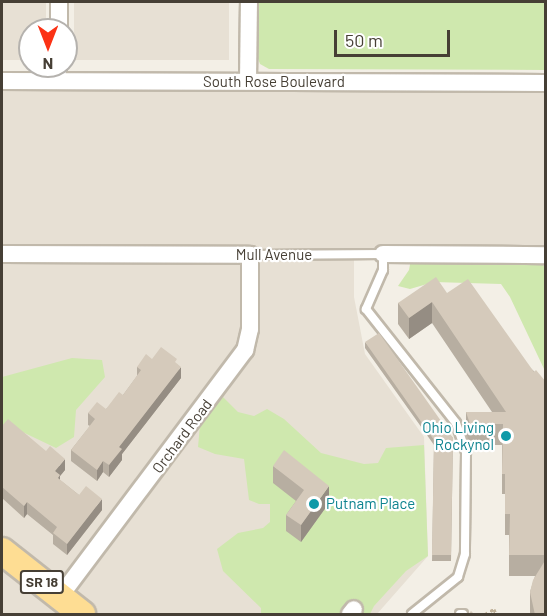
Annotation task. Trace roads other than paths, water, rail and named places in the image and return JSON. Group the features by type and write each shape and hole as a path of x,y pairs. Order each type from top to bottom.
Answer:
{"main road":[{"name":"SR 18","path":"2,551 82,615"}],"street":[{"path":"59,2 59,18"},
{"path":"248,81 249,2"},
{"name":"South Rose Boulevard","path":"78,75 248,81 546,83"},
{"name":"South Rose Boulevard","path":"2,81 26,78"},
{"name":"Mull Avenue","path":"2,254 250,255"},
{"name":"Mull Avenue","path":"383,254 546,255"},
{"name":"Orchard Road","path":"60,596 245,350 250,329 250,255"}],"lane":[{"name":"Mull Avenue","path":"250,255 383,254"},
{"path":"383,254 382,270 366,309 456,423 466,452 465,554 458,577 412,615"}],"place":[{"name":"Ohio Living Rockynol","path":"506,436"},
{"name":"Putnam Place","path":"314,504"}]}
